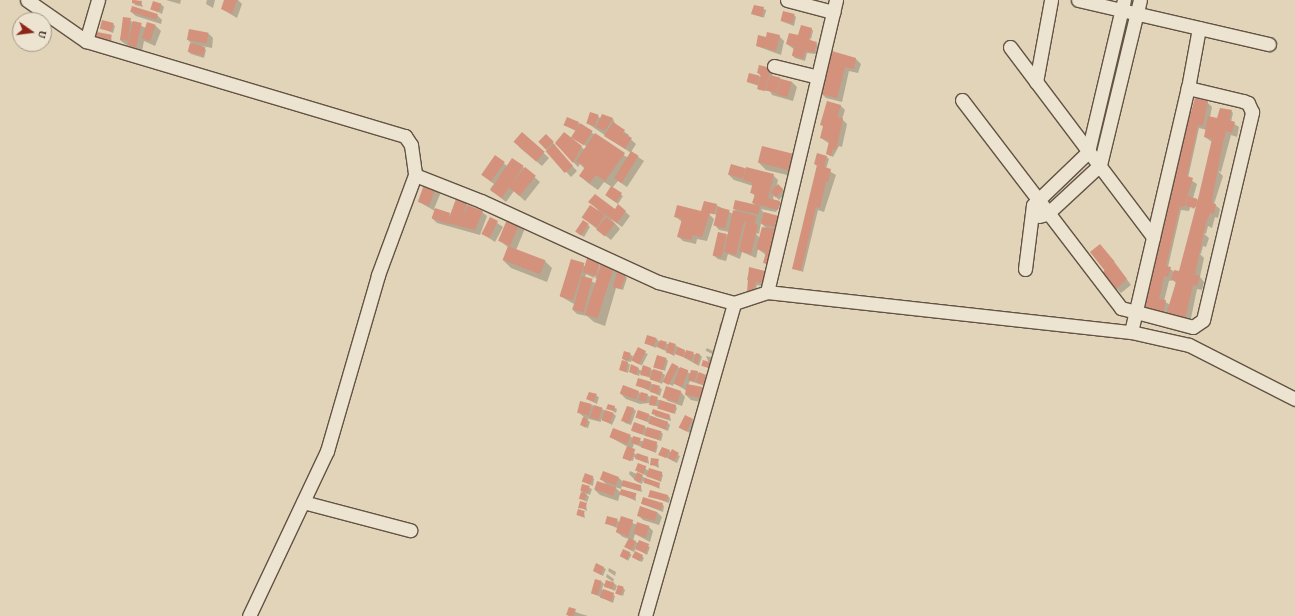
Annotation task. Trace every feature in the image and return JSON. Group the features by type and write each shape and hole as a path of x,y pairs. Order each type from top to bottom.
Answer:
{"street":[{"path":"27,0 86,41 405,136 411,145 415,175 378,275 327,451 249,616"},
{"path":"86,41 98,0"},
{"path":"767,292 835,6 787,0"},
{"path":"1036,82 1051,0"},
{"path":"1078,0 1138,6 1199,28 1269,44"},
{"path":"1025,269 1033,217 1032,208 1088,152 1123,5"},
{"path":"1033,217 1047,214 1100,165 1138,6"},
{"path":"1131,332 1188,88 1199,28"},
{"path":"1010,47 1088,152 1100,165 1154,236"},
{"path":"774,66 818,77"},
{"path":"962,100 1047,214 1120,307 1193,327 1203,320 1251,116 1251,107 1243,101 1188,88"},
{"path":"415,175 481,201 658,282 734,303 767,292 1131,332 1190,345 1295,399"},
{"path":"645,616 734,303"},
{"path":"303,502 410,530"}],"building":[{"path":"132,0 142,1 141,5 132,3"},
{"path":"224,0 237,0 232,14 221,9"},
{"path":"153,1 162,4 159,12 150,10"},
{"path":"754,5 764,7 762,17 751,14"},
{"path":"132,6 158,14 156,20 130,12"},
{"path":"783,11 795,14 792,24 781,21"},
{"path":"123,17 131,18 128,41 120,40"},
{"path":"102,20 114,23 111,32 100,29"},
{"path":"133,21 142,23 136,47 127,45"},
{"path":"147,22 156,25 150,41 142,38"},
{"path":"801,25 812,28 809,40 817,42 814,53 786,44 789,33 798,35"},
{"path":"189,29 209,33 207,44 187,40"},
{"path":"97,32 112,35 111,41 96,38"},
{"path":"767,32 780,35 776,51 756,46 758,35 766,37"},
{"path":"190,43 205,47 203,56 188,52"},
{"path":"794,47 806,50 803,59 792,56"},
{"path":"832,51 856,58 854,69 845,67 837,98 820,94"},
{"path":"759,65 771,68 765,91 757,89 761,74 757,73"},
{"path":"749,73 760,76 757,85 747,82"},
{"path":"770,75 781,78 776,93 766,90"},
{"path":"781,79 792,82 787,97 777,94"},
{"path":"1195,98 1208,101 1203,126 1198,125 1187,176 1193,178 1184,207 1180,206 1166,266 1171,267 1168,277 1164,276 1159,299 1166,300 1163,315 1142,310 1187,111 1191,112"},
{"path":"827,101 841,105 837,117 843,118 836,150 833,149 831,156 826,154 829,141 820,138 823,126 820,125"},
{"path":"1220,108 1232,110 1229,120 1235,122 1232,133 1226,131 1223,142 1212,203 1216,204 1214,214 1210,213 1206,223 1195,274 1189,273 1200,276 1197,286 1193,285 1185,319 1166,315 1176,282 1182,283 1171,280 1174,270 1179,271 1212,139 1204,137 1208,116 1217,118"},
{"path":"590,112 599,115 595,126 586,123"},
{"path":"602,114 613,118 605,131 596,127"},
{"path":"567,117 579,122 575,130 563,125"},
{"path":"613,122 625,130 623,133 632,138 625,149 604,136"},
{"path":"580,123 593,131 584,145 571,137"},
{"path":"522,132 545,152 536,161 513,142"},
{"path":"564,132 582,146 573,163 555,143"},
{"path":"595,133 625,153 605,181 596,175 590,183 579,176 585,167 576,161"},
{"path":"546,134 554,142 546,150 538,142"},
{"path":"554,144 573,166 565,173 546,151"},
{"path":"762,146 797,155 793,171 758,162"},
{"path":"631,151 639,156 622,183 614,178"},
{"path":"817,153 827,156 824,167 831,169 828,182 818,179 826,182 820,208 816,207 801,271 792,269 817,165 814,164"},
{"path":"495,155 505,162 491,182 481,175"},
{"path":"512,158 524,166 502,198 490,190"},
{"path":"731,164 745,168 742,179 728,175"},
{"path":"525,167 536,176 520,196 509,187"},
{"path":"746,167 774,174 768,198 780,201 778,210 752,203 755,194 750,193 753,183 743,180"},
{"path":"425,182 436,186 429,206 418,202"},
{"path":"778,184 784,190 776,197 770,192"},
{"path":"611,186 622,193 616,202 605,195"},
{"path":"595,194 615,209 618,204 626,211 617,223 588,202"},
{"path":"1188,196 1198,199 1195,208 1185,206"},
{"path":"456,199 467,203 462,219 468,205 483,211 475,230 447,223"},
{"path":"735,200 760,206 758,215 733,209"},
{"path":"704,201 717,204 714,214 710,213 702,237 693,235 691,240 677,237 682,219 674,217 677,205 701,211"},
{"path":"590,205 605,215 597,228 582,217"},
{"path":"718,207 730,210 725,228 713,225"},
{"path":"435,208 450,213 447,223 432,218"},
{"path":"733,210 756,216 755,224 758,225 751,254 739,251 746,222 744,221 736,255 724,252"},
{"path":"764,212 783,217 780,229 761,224"},
{"path":"509,215 521,220 510,246 498,241"},
{"path":"490,217 498,221 489,238 481,234"},
{"path":"606,217 615,224 605,236 596,230"},
{"path":"583,220 589,224 581,236 575,232"},
{"path":"762,227 781,230 772,265 763,263 766,252 756,249"},
{"path":"718,232 727,234 721,257 713,255"},
{"path":"1100,244 1115,262 1111,265 1115,263 1127,279 1116,289 1101,274 1105,271 1090,252"},
{"path":"508,246 545,260 540,274 503,260"},
{"path":"588,255 601,259 596,276 583,272"},
{"path":"571,259 584,263 573,300 560,296"},
{"path":"602,262 614,266 597,318 585,314"},
{"path":"749,267 769,272 766,284 756,282 753,293 747,292"},
{"path":"617,272 626,275 621,289 613,287"},
{"path":"582,276 593,279 584,313 573,310"},
{"path":"647,335 657,338 654,347 644,344"},
{"path":"660,340 667,342 664,350 657,347"},
{"path":"669,342 676,344 673,355 666,353"},
{"path":"638,347 646,351 639,364 631,360"},
{"path":"678,347 685,350 683,357 675,354"},
{"path":"686,350 694,352 692,360 684,358"},
{"path":"624,351 631,353 629,361 622,359"},
{"path":"696,353 700,354 697,364 694,363"},
{"path":"657,355 667,358 663,370 653,367"},
{"path":"622,360 628,362 626,372 619,370"},
{"path":"703,360 713,363 711,369 701,366"},
{"path":"672,363 678,366 669,385 662,382"},
{"path":"631,364 639,368 636,375 629,372"},
{"path":"643,365 651,368 649,377 640,375"},
{"path":"680,367 688,370 682,387 674,384"},
{"path":"653,369 663,372 659,382 650,380"},
{"path":"691,370 698,371 694,382 688,380"},
{"path":"699,372 706,375 703,385 696,382"},
{"path":"638,378 651,382 649,390 636,386"},
{"path":"653,384 660,386 658,394 650,392"},
{"path":"687,384 703,387 701,398 685,395"},
{"path":"623,385 639,391 636,399 620,393"},
{"path":"666,386 681,391 678,402 662,397"},
{"path":"589,392 597,394 594,402 586,399"},
{"path":"641,392 648,394 646,402 638,400"},
{"path":"651,395 658,397 655,406 649,405"},
{"path":"660,400 676,405 674,414 657,409"},
{"path":"580,401 592,404 589,416 577,413"},
{"path":"608,404 615,406 614,411 606,409"},
{"path":"594,405 603,408 599,420 590,417"},
{"path":"627,406 634,408 629,423 621,421"},
{"path":"653,409 670,415 668,420 651,414"},
{"path":"605,410 614,413 610,423 602,420"},
{"path":"638,410 649,414 647,422 635,418"},
{"path":"685,415 693,419 687,432 679,427"},
{"path":"651,416 668,422 665,429 648,424"},
{"path":"583,417 588,419 586,427 580,425"},
{"path":"634,422 645,426 642,435 631,430"},
{"path":"647,427 661,431 659,440 645,436"},
{"path":"613,428 631,435 627,444 609,437"},
{"path":"633,436 641,438 639,445 631,443"},
{"path":"644,438 657,442 654,452 641,448"},
{"path":"627,446 635,449 631,461 622,458"},
{"path":"662,447 670,450 666,458 658,455"},
{"path":"672,449 679,453 674,461 668,458"},
{"path":"637,453 648,457 646,463 635,459"},
{"path":"651,458 659,459 657,466 650,465"},
{"path":"638,463 646,466 644,474 635,470"},
{"path":"649,468 662,472 660,481 646,477"},
{"path":"603,471 619,477 616,485 600,479"},
{"path":"637,472 643,475 640,482 634,480"},
{"path":"585,473 593,476 590,485 582,481"},
{"path":"645,478 660,483 659,488 643,483"},
{"path":"623,480 641,485 640,491 621,486"},
{"path":"597,481 616,487 613,496 594,490"},
{"path":"582,484 590,486 588,493 580,491"},
{"path":"621,489 636,493 635,499 619,495"},
{"path":"650,490 668,495 667,501 648,497"},
{"path":"581,492 587,494 585,501 579,499"},
{"path":"643,497 663,503 661,510 641,504"},
{"path":"580,501 587,503 585,509 578,508"},
{"path":"640,506 657,512 655,521 637,516"},
{"path":"578,509 585,511 583,517 576,515"},
{"path":"607,516 618,519 616,527 605,524"},
{"path":"621,516 633,520 628,536 616,532"},
{"path":"637,522 649,526 646,537 633,533"},
{"path":"629,538 636,541 632,550 624,547"},
{"path":"639,540 649,544 645,553 635,549"},
{"path":"623,549 630,552 627,559 620,556"},
{"path":"635,551 643,555 640,561 632,557"},
{"path":"596,563 604,567 601,575 593,571"},
{"path":"595,579 602,581 598,595 591,593"},
{"path":"606,580 615,583 612,589 604,587"},
{"path":"618,585 624,587 621,595 615,594"},
{"path":"603,589 614,593 611,602 600,597"},
{"path":"569,607 576,609 573,616 566,615"}]}
